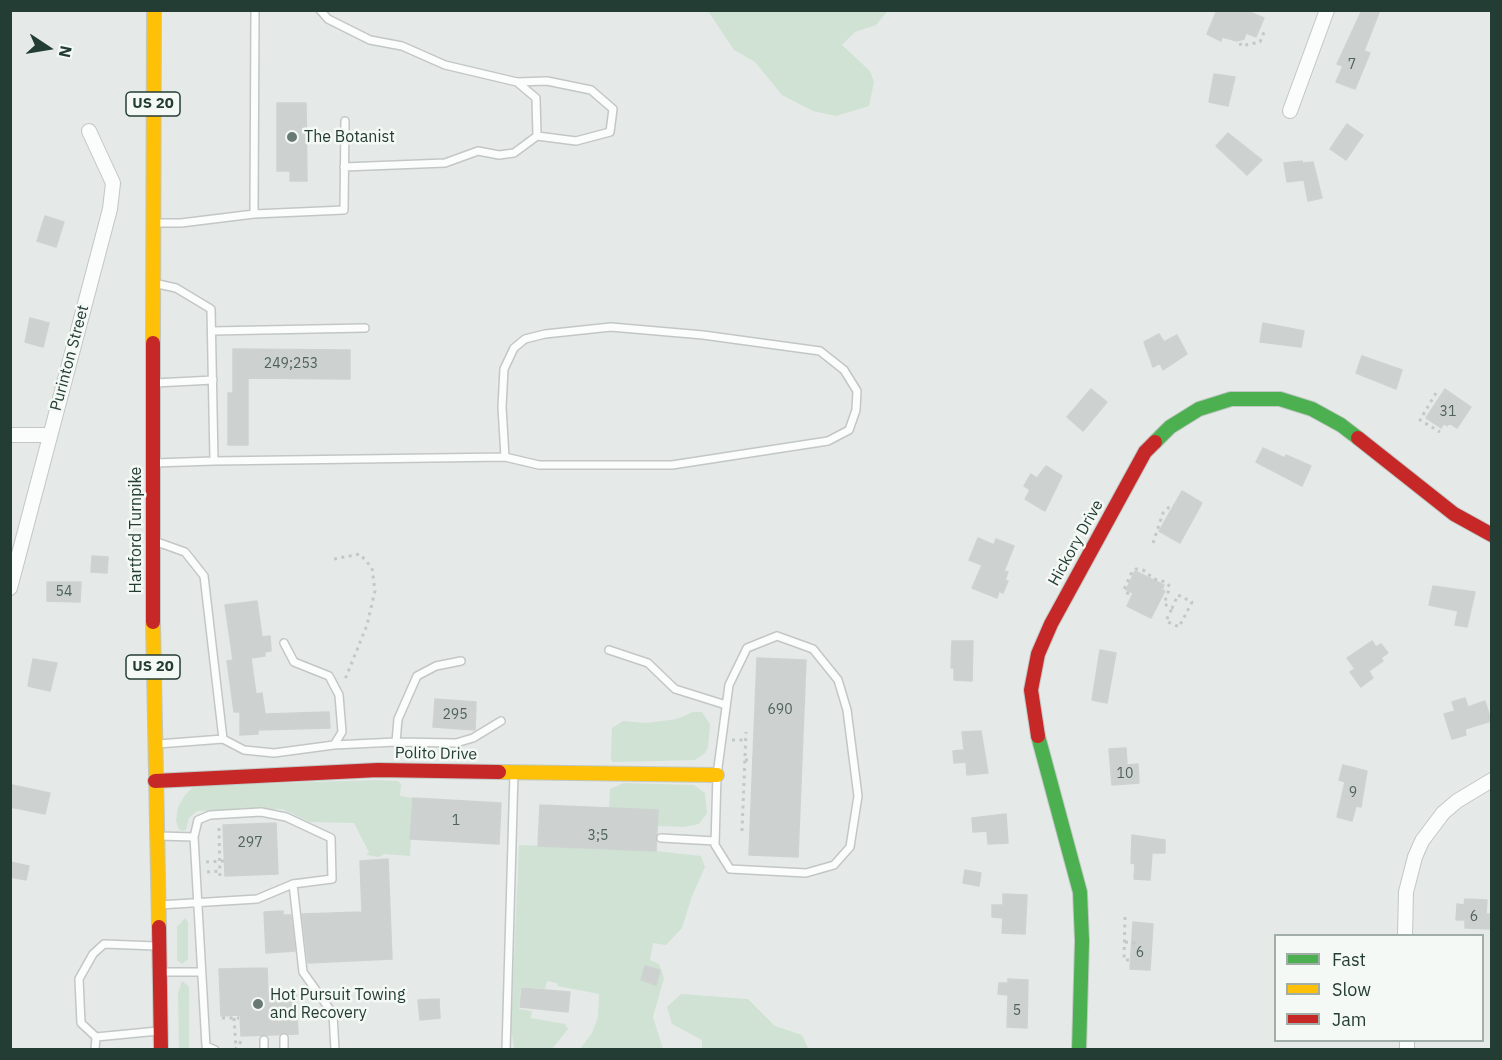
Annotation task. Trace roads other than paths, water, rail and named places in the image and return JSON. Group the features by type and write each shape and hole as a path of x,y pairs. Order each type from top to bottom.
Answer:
{"street":[{"name":"Hartford Turnpike","path":"154,10 152,540 161,1050"},
{"path":"1290,111 1327,10"},
{"name":"Purinton Street","path":"10,588 111,206 113,183 89,131"},
{"name":"Hickory Drive","path":"1079,1050 1082,941 1080,892 1039,744 1031,690 1038,654 1052,621 1145,452 1170,427 1215,403 1247,397 1280,399 1312,409 1341,425 1454,514 1491,535"},
{"path":"10,435 50,435"},
{"name":"Polito Drive","path":"155,781 378,770 717,775"},
{"path":"1405,934 1409,874 1422,841 1443,813 1456,801 1491,780"}],"lane":[{"path":"254,214 255,10"},
{"path":"320,10 328,19 369,40 402,46 444,65 517,82 547,81 591,90 613,110 610,132 576,141 537,136 514,153 499,155 478,151 445,163 344,167"},
{"path":"517,82 536,98 537,136"},
{"path":"154,222 181,223 254,214 344,210 345,121"},
{"path":"153,284 176,288 211,309 214,461"},
{"path":"152,463 505,457 539,465 672,465 828,441 849,430 856,410 857,391 844,370 820,351 703,335 611,327 545,334 525,339 514,348 504,369 502,407 505,457"},
{"path":"212,331 365,328"},
{"path":"152,383 213,381"},
{"path":"152,540 185,552 204,576 223,739"},
{"path":"777,636 813,649 838,680 847,710 858,796 850,847 834,865 806,873 730,869 715,841 717,775 726,705 729,685 747,648 777,636"},
{"path":"284,643 294,662 329,676 339,695 342,732 334,746"},
{"path":"609,650 648,663 675,689 726,705"},
{"path":"396,742 398,719 417,676 436,666 461,661"},
{"path":"155,745 223,739 244,750 274,753 396,742 456,743 473,738 501,721"},
{"path":"506,1050 514,772"},
{"path":"158,905 197,903 257,899 293,884 332,879 331,838 295,820 261,812 210,815 198,820 194,837 197,903 206,1046 215,1050"},
{"path":"157,836 194,837"},
{"path":"661,838 715,841"},
{"path":"293,884 303,972 333,1014 335,1050"},
{"path":"159,946 104,944 93,954 79,979 81,1023 96,1037 161,1031"},
{"path":"159,972 201,972"},
{"path":"95,1050 96,1037"},
{"path":"284,1038 284,1050"},
{"path":"264,1040 264,1050"}],"place":[{"name":"The Botanist","path":"292,137"},
{"name":"Hot Pursuit Towing and Recovery","path":"258,1004"}]}
